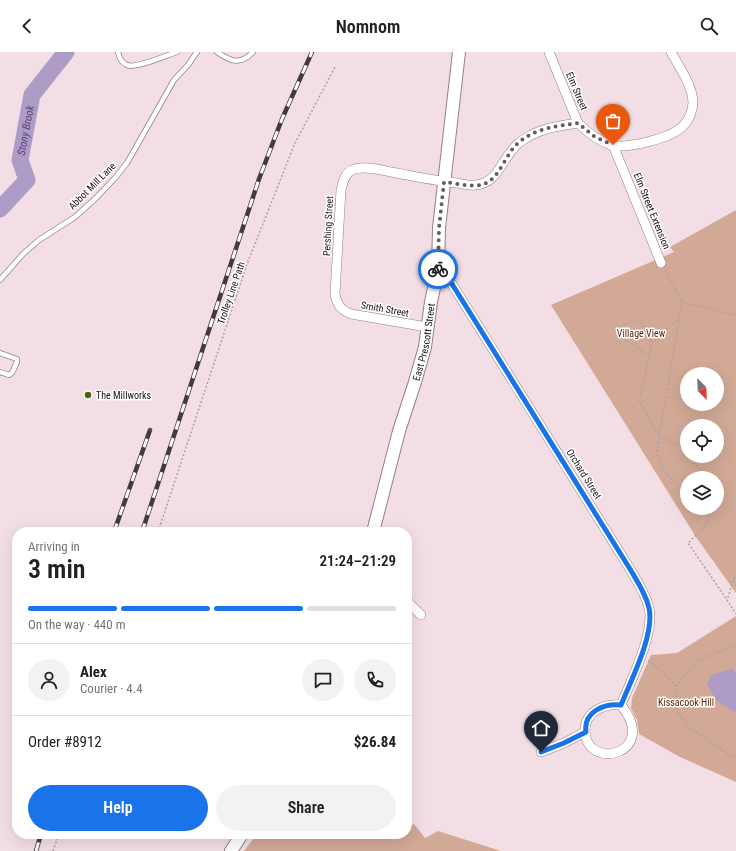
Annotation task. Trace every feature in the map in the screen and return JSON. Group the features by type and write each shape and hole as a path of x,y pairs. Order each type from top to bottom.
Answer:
{"main road":[{"name":"East Prescott Street","path":"374,527 399,431 425,347 431,302 438,269 439,228 459,52"},
{"path":"230,851 238,839"}],"street":[{"name":"Elm Street","path":"548,52 578,123 595,137 613,145"},
{"path":"613,145 625,146 660,138 684,125 690,116 693,104 692,92 671,52"},
{"path":"444,182 474,185 485,184 491,180 499,170 510,152 517,144 527,136 540,130 578,123"},
{"name":"Elm Street Extension","path":"613,145 661,263"},
{"name":"Pershing Street","path":"340,307 337,303 336,294 340,190 348,172 354,169 374,169 444,182"},
{"name":"Orchard Street","path":"438,269 452,284 639,584 649,607 651,618 648,639 621,705"},
{"name":"Smith Street","path":"340,307 343,311 360,316 427,327"},
{"path":"412,606 421,615"},
{"path":"615,704 621,705 628,714 633,728 632,740 625,748 615,753 606,754 596,751 590,746 586,732 585,726 588,716 598,709 615,704"},
{"path":"541,752 586,732"}],"lane":[{"path":"118,52 120,58 127,65 136,66 177,52"},
{"name":"Abbot Mill Lane","path":"0,280 23,254 40,240 74,217 95,198 127,163 174,80 188,65 197,52"},
{"path":"217,52 228,59 237,62 244,60 253,52"},
{"path":"0,353 16,359 17,362 12,373 9,375 0,372"}],"path":[{"name":"Trolley Line Path","path":"160,527 247,264 295,143 335,67"},
{"path":"661,263 682,302 659,436 657,456 665,471 676,484 680,485"},
{"path":"682,302 736,315"},
{"path":"652,343 680,317"},
{"path":"650,356 620,336 623,325 640,319 652,343 650,356 640,401 659,436 680,446"},
{"path":"694,463 701,471"},
{"path":"708,515 706,525 688,543 736,614"},
{"path":"727,600 736,573"},
{"path":"676,686 698,660 736,645"},
{"path":"640,658 655,665 676,686 678,713 690,728 732,756 736,755"},
{"path":"53,851 57,839"}],"green space":[{"name":"Village View","path":"736,210 736,593 682,515 724,515 724,471 680,471 680,511 551,305 674,252 670,247"},
{"name":"Kissacook Hill","path":"736,616 736,782 680,757 639,734 637,720 631,708 632,698 651,655 677,653"},
{"path":"414,824 425,838 438,831 501,851 244,851 253,839 412,839 412,825"}],"shaded area":[{"path":"732,669 736,672 736,711 734,712 716,700 707,684 711,675"}],"waterway":[{"name":"Stony Brook","path":"0,209 27,180 20,160 32,95 66,52"}],"railway":[{"path":"144,527 259,179 282,119 312,52"},
{"path":"116,527 150,430"},
{"path":"36,851 40,839"}],"way so far":[{"path":"438,269 439,228 444,182 474,185 485,184 491,180 499,170 510,152 517,144 527,136 540,130 560,125 578,123 595,137 613,145"}],"place":[{"name":"The Millworks","path":"88,395"}],"route":[{"path":"438,269 452,284 630,569 639,584 649,607 651,618 648,639 621,705 615,704 598,709 588,716 585,726 586,732 541,752"}]}
